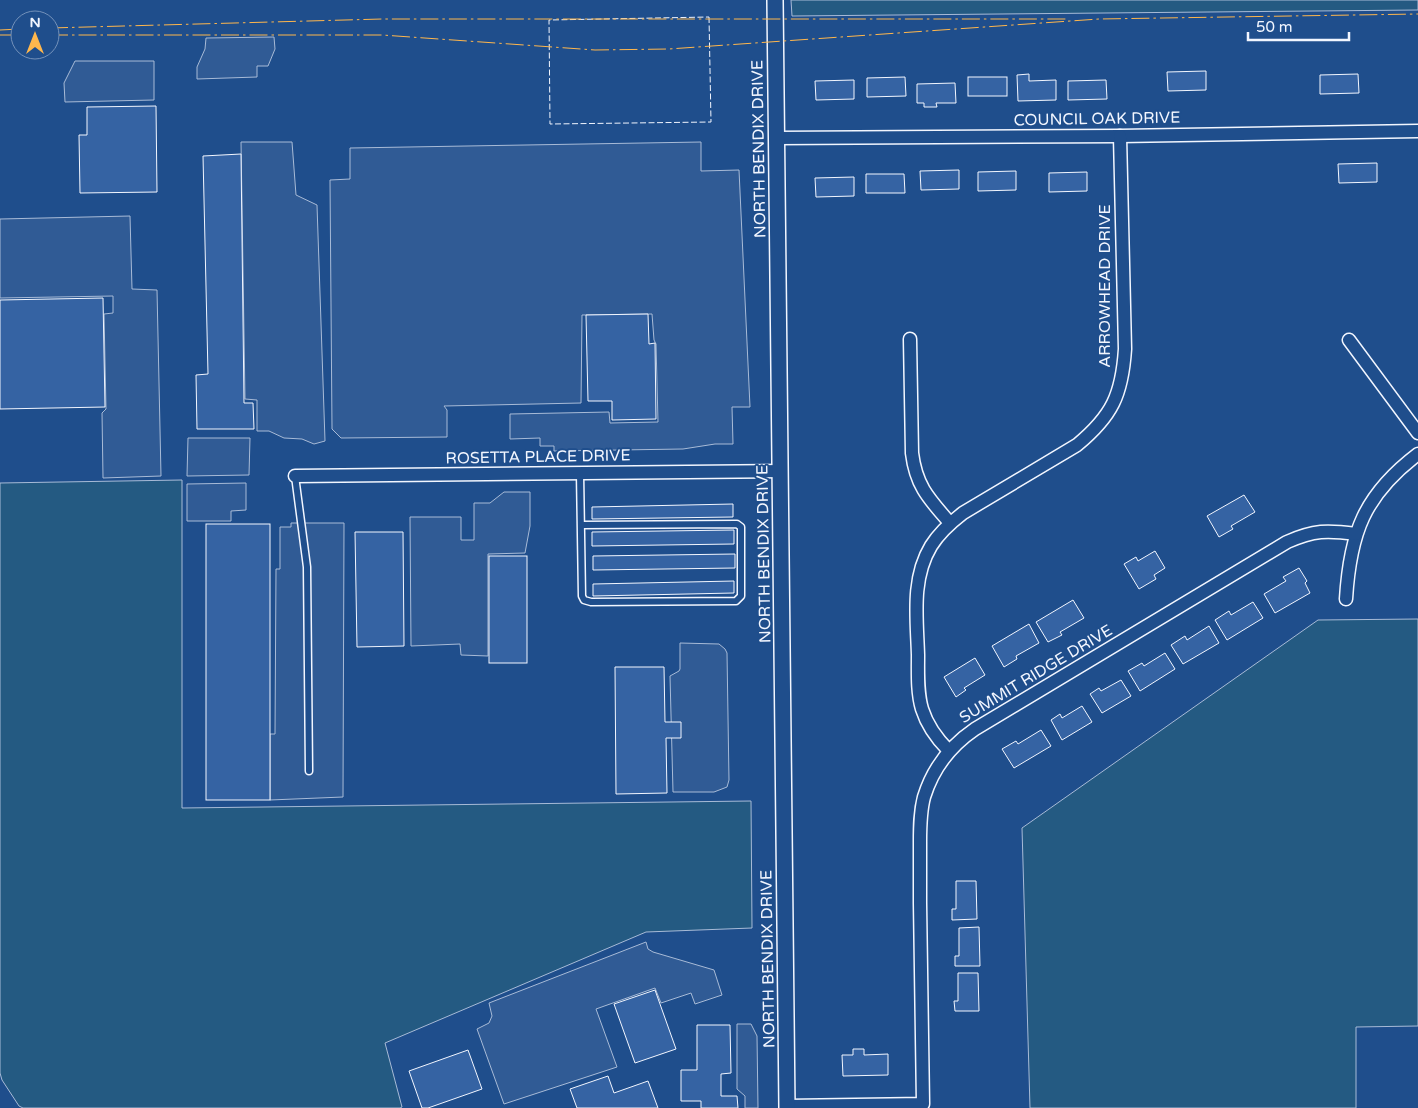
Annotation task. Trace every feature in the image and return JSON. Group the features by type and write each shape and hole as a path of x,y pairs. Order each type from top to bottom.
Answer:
{"street":[{"name":"NORTH BENDIX DRIVE","path":"775,0 787,1107"},
{"name":"COUNCIL OAK DRIVE","path":"777,138 1120,136 1418,131"},
{"name":"ARROWHEAD DRIVE","path":"948,751 931,729 921,706 918,692 916,606 923,562 940,533 950,523 963,513 1077,445 1105,418 1113,406 1121,381 1124,350 1120,136"},
{"path":"910,339 912,453 914,466 917,478 927,496 950,523"},
{"path":"1349,340 1418,432"},
{"path":"1346,599 1348,572 1356,534 1364,514 1391,476 1418,454"},
{"name":"ROSETTA PLACE DRIVE","path":"295,476 781,471"},
{"name":"SUMMIT RIDGE DRIVE","path":"787,1107 923,1104 920,818 930,781 948,751 975,728 1287,542 1302,535 1318,531 1356,534"}],"lane":[{"path":"580,473 582,596 584,600 591,602 736,601 741,596 741,527 738,524 581,525"},
{"path":"295,476 306,567 309,771"}],"shaded area":[{"path":"791,0 1418,0 1418,10 792,16"},
{"path":"274,37 275,49 268,66 257,66 257,77 197,79 197,67 205,49 206,38"},
{"path":"75,61 154,61 154,100 65,102 64,83"},
{"path":"241,142 292,142 296,195 317,205 325,441 314,444 302,439 284,438 269,431 257,431 257,400 245,399"},
{"path":"701,142 701,171 739,170 750,407 732,407 733,444 715,444 683,449 554,451 554,446 540,446 540,438 510,439 510,414 609,412 610,423 658,422 656,344 652,314 582,315 581,403 444,406 447,410 447,437 341,438 332,429 330,180 350,179 350,148"},
{"path":"130,216 132,289 157,290 161,476 103,478 102,413 106,409 104,314 113,313 113,296 0,298 0,219"},
{"path":"188,438 250,438 249,475 187,476"},
{"path":"182,480 182,808 751,801 752,928 646,932 385,1043 402,1107 400,1108 23,1108 19,1106 2,1080 0,1073 0,483"},
{"path":"246,483 246,510 231,511 231,521 187,521 187,484"},
{"path":"504,492 530,492 530,526 525,553 488,554 488,656 461,655 460,644 411,646 410,517 461,517 461,540 474,540 474,503 490,503"},
{"path":"291,523 344,523 343,797 270,800 270,734 275,734 276,569 280,569 280,527 291,527"},
{"path":"1418,619 1418,1026 1356,1027 1356,1108 1030,1108 1022,828 1318,620"},
{"path":"680,643 719,644 727,653 729,780 727,787 714,792 673,792 670,676 680,669"},
{"path":"646,942 648,949 653,952 714,970 722,995 695,1004 691,993 661,1003 655,988 596,1009 617,1067 504,1104 477,1029 489,1023 492,1016 489,1003"},
{"path":"737,1024 751,1024 757,1036 758,1108 745,1108 745,1096 737,1089"}],"building":[{"path":"1206,71 1206,90 1168,91 1167,72"},
{"path":"1029,74 1029,81 1056,80 1056,100 1018,101 1017,75"},
{"path":"1358,74 1359,93 1320,94 1320,75"},
{"path":"905,77 906,96 867,97 867,78"},
{"path":"968,77 1007,77 1007,96 968,96"},
{"path":"854,80 854,99 816,100 815,81"},
{"path":"1106,80 1107,99 1068,100 1068,81"},
{"path":"955,83 956,103 936,103 937,107 924,107 924,103 917,103 917,84"},
{"path":"156,106 157,192 80,193 79,135 87,135 87,107"},
{"path":"241,154 244,403 253,403 254,429 197,429 196,375 208,374 203,156"},
{"path":"1377,163 1377,182 1339,183 1338,164"},
{"path":"959,170 959,189 921,190 920,171"},
{"path":"1016,171 1016,190 978,191 978,172"},
{"path":"1087,172 1087,191 1049,192 1049,173"},
{"path":"866,174 904,174 905,193 866,193"},
{"path":"854,177 854,196 816,197 815,178"},
{"path":"103,298 105,407 0,409 0,300"},
{"path":"648,314 649,344 655,343 656,419 612,420 612,401 588,401 586,315"},
{"path":"1244,495 1255,512 1231,526 1233,529 1219,537 1207,516"},
{"path":"733,504 733,517 592,519 592,507"},
{"path":"206,524 270,524 270,800 206,800"},
{"path":"734,530 734,544 592,546 592,532"},
{"path":"355,532 403,532 404,646 357,647"},
{"path":"1155,551 1165,568 1154,575 1156,579 1139,589 1124,564 1136,557 1138,561"},
{"path":"735,554 735,568 593,570 593,556"},
{"path":"489,556 527,556 527,663 489,663"},
{"path":"1299,568 1307,581 1305,583 1310,593 1275,613 1264,594 1286,581 1283,577"},
{"path":"734,581 734,593 593,596 593,584"},
{"path":"1073,600 1084,618 1060,632 1062,635 1048,642 1036,622"},
{"path":"1253,602 1263,618 1227,640 1215,620 1229,611 1231,615"},
{"path":"1029,624 1039,643 1016,656 1017,659 1004,667 992,646"},
{"path":"1209,626 1219,643 1183,664 1171,645 1185,636 1187,640"},
{"path":"1165,653 1175,669 1140,691 1128,671 1142,663 1144,666"},
{"path":"975,658 985,675 964,688 966,690 956,697 944,677"},
{"path":"615,667 664,667 665,722 681,722 681,738 666,738 667,793 616,794"},
{"path":"1121,680 1131,696 1102,713 1090,694 1099,688 1101,691"},
{"path":"1082,706 1092,722 1062,740 1051,720 1060,714 1062,718"},
{"path":"1041,730 1051,746 1014,768 1002,749 1016,741 1018,744"},
{"path":"956,881 976,881 977,919 952,920 952,909 956,909"},
{"path":"979,927 980,966 955,966 955,956 959,956 959,928"},
{"path":"958,973 978,973 979,1011 955,1011 954,1001 958,1001"},
{"path":"655,990 676,1049 635,1063 614,1004"},
{"path":"697,1025 730,1025 731,1073 721,1074 721,1096 737,1096 738,1108 701,1108 701,1101 681,1101 681,1070 697,1070"},
{"path":"853,1049 864,1049 864,1055 888,1054 888,1075 843,1076 842,1055 853,1055"},
{"path":"468,1050 482,1089 428,1108 422,1108 409,1071"},
{"path":"608,1076 614,1093 648,1081 658,1108 577,1108 570,1089"}],"fence":[{"path":"709,17 711,122 550,124 549,20 709,17"}],"power":[{"path":"60,35 382,35 595,50 669,49 1099,19 1418,14"},
{"path":"60,28 382,19 1066,19"},
{"path":"0,30 10,30"},
{"path":"0,35 10,35"}]}
